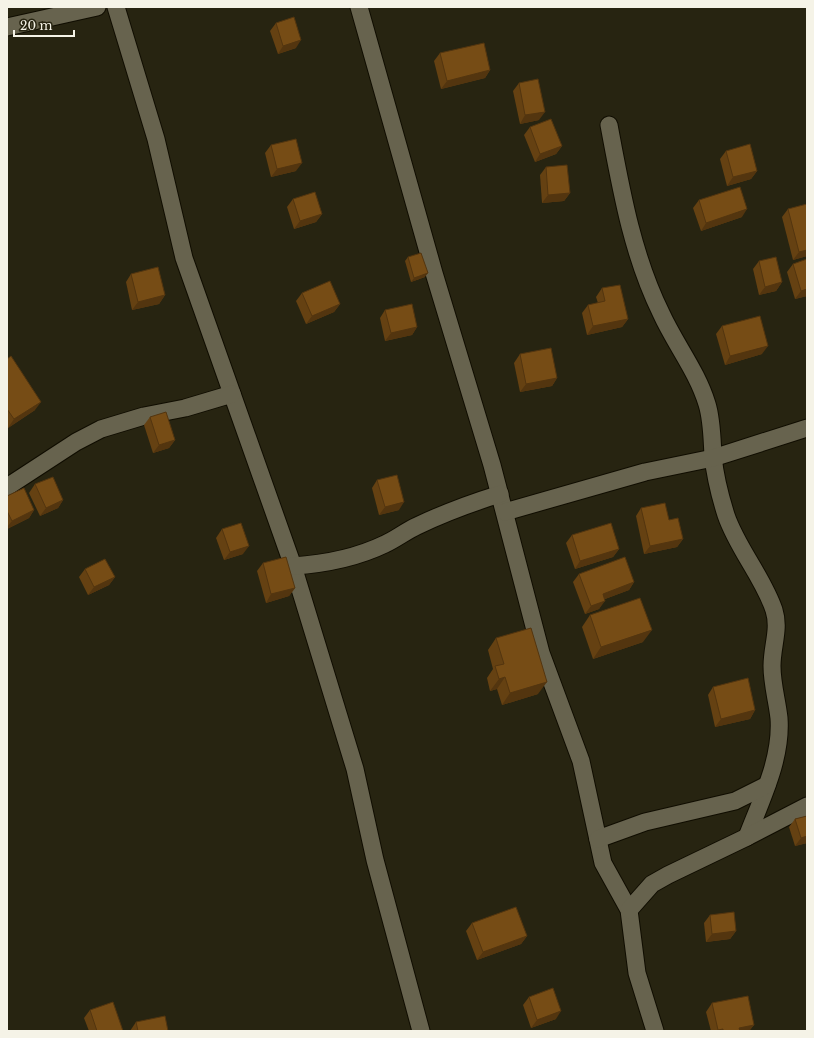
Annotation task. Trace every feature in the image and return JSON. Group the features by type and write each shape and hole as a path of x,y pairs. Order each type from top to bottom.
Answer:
{"street":[{"path":"7,27 97,7"},
{"path":"116,7 156,139 184,258 293,566 355,769 375,860 421,1031"},
{"path":"359,7 500,494 541,653 581,760 603,863 630,910 637,973 655,1031"},
{"path":"609,125 623,201 632,234 661,314 698,379 708,406 713,458 717,481 727,517 773,609 778,625 772,664 773,690 779,718 778,745 767,785 747,837"},
{"path":"7,487 76,442 101,429 144,416 185,408 232,394"},
{"path":"505,512 645,472 713,458 807,428"},
{"path":"293,566 319,564 354,556 385,544 415,527 460,507 500,494"},
{"path":"598,839 645,822 735,801 767,785"},
{"path":"630,910 652,884 657,881 807,806"}],"building":[{"path":"294,17 301,40 283,46 276,23"},
{"path":"484,43 490,70 447,81 440,53"},
{"path":"538,79 545,112 525,115 519,83"},
{"path":"551,119 562,146 540,154 530,127"},
{"path":"296,139 302,163 277,169 271,145"},
{"path":"750,144 757,171 733,177 726,151"},
{"path":"567,165 570,193 548,195 546,167"},
{"path":"740,187 747,209 706,223 699,200"},
{"path":"315,192 322,214 300,221 293,199"},
{"path":"807,204 807,250 799,252 788,209"},
{"path":"421,253 428,273 414,278 408,257"},
{"path":"776,257 782,282 765,287 759,261"},
{"path":"807,259 807,289 801,291 793,264"},
{"path":"158,267 165,295 138,302 131,274"},
{"path":"330,281 340,304 312,316 302,293"},
{"path":"620,285 628,319 593,326 588,305 605,301 602,288"},
{"path":"412,304 417,327 391,333 385,310"},
{"path":"760,316 768,346 730,356 722,326"},
{"path":"551,348 557,378 526,384 520,354"},
{"path":"11,356 41,402 14,419 7,409 7,359"},
{"path":"166,412 175,440 159,445 150,417"},
{"path":"397,475 404,502 385,507 377,480"},
{"path":"53,477 63,500 46,508 35,484"},
{"path":"24,488 34,510 12,521 7,511 7,496"},
{"path":"665,503 669,520 678,518 683,539 650,546 641,508"},
{"path":"241,523 249,546 230,552 222,529"},
{"path":"611,523 619,549 580,561 572,535"},
{"path":"286,557 295,588 271,594 263,563"},
{"path":"625,557 634,582 603,594 605,601 591,606 579,574"},
{"path":"105,559 115,577 94,587 85,569"},
{"path":"640,598 652,630 601,647 590,615"},
{"path":"531,628 547,682 510,693 505,677 499,679 495,666 504,664 496,638"},
{"path":"748,678 755,710 721,719 713,687"},
{"path":"807,816 807,836 801,838 795,819"},
{"path":"516,907 527,936 483,952 472,923"},
{"path":"734,912 736,931 712,934 710,915"},
{"path":"553,988 561,1011 537,1020 529,997"},
{"path":"748,996 754,1025 739,1028 740,1031 723,1031 723,1029 718,1030 712,1003"},
{"path":"113,1002 123,1031 97,1031 90,1010"},
{"path":"165,1016 168,1031 138,1031 136,1022"}]}
